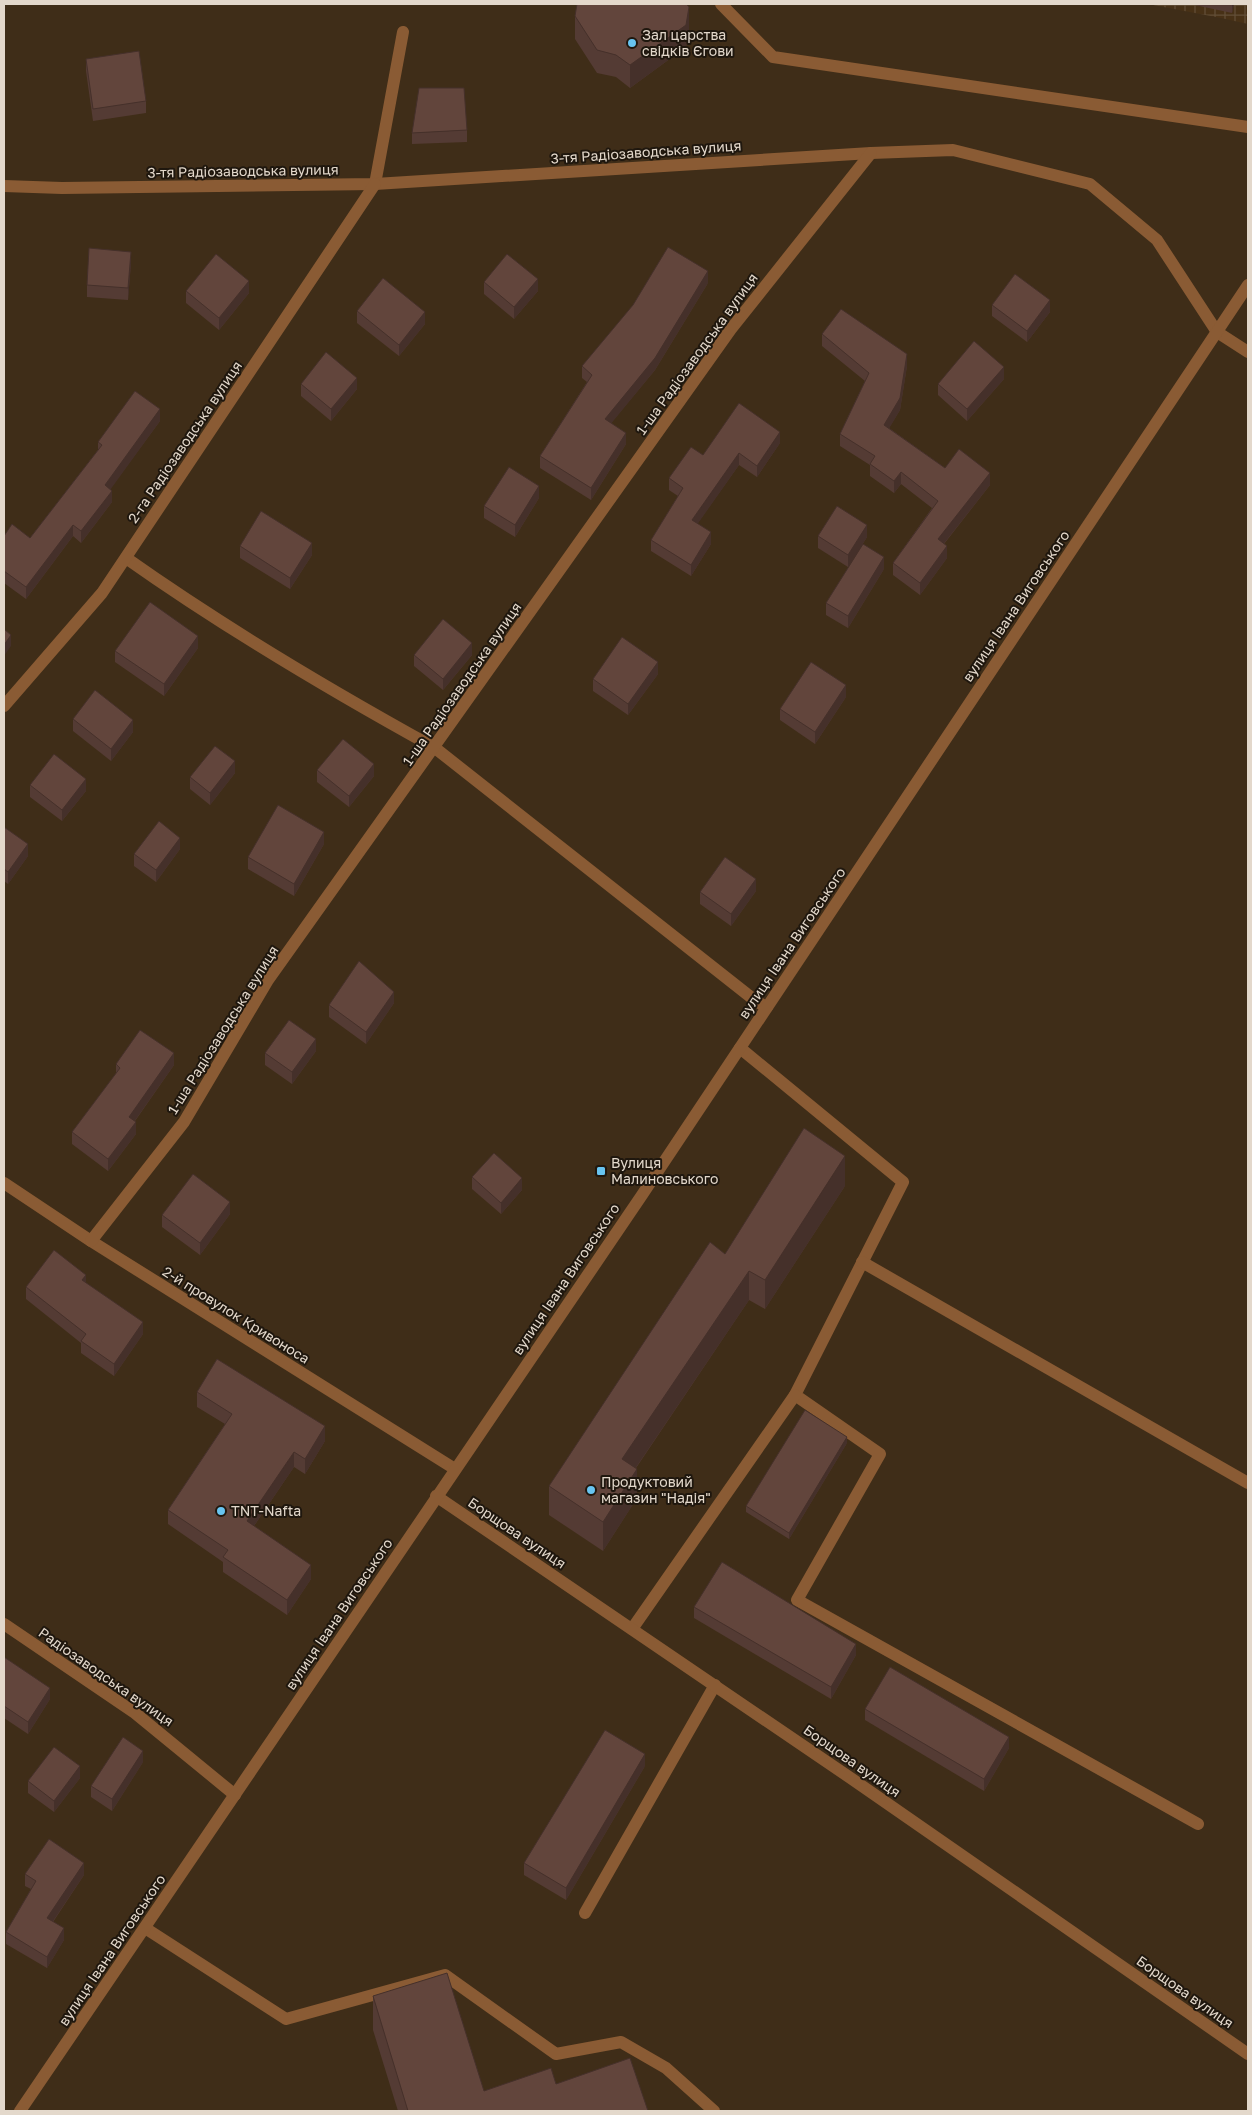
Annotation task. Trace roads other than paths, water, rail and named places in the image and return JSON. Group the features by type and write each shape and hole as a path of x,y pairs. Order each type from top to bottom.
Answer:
{"street":[{"path":"721,4 772,57 1248,127"},
{"path":"376,184 403,32"},
{"name":"3-тя Радіозаводська вулиця","path":"4,186 62,188 376,184 871,153 953,150 1090,184 1157,240 1217,332"},
{"name":"1-ша Радіозаводська вулиця","path":"90,1242 184,1122 268,980 435,748 731,329 871,153"},
{"name":"2-га Радіозаводська вулиця","path":"4,706 102,593 376,184"},
{"name":"вулиця Івана Виговського","path":"20,2111 740,1048 1248,285"},
{"path":"1217,332 1248,352"},
{"path":"126,558 201,611 312,680 435,748 749,996 767,1007"},
{"path":"632,1629 795,1395 903,1182 740,1048"},
{"name":"2-й провулок Кривоноса","path":"4,1183 90,1242 455,1469"},
{"path":"862,1262 1248,1483"},
{"path":"795,1395 880,1454 797,1600 1198,1824"},
{"name":"Борщова вулиця","path":"436,1496 715,1685 1248,2054"},
{"name":"Радіозаводська вулиця","path":"4,1624 135,1713 235,1794"},
{"path":"585,1913 715,1685"},
{"path":"145,1928 286,2019 445,1975 556,2054 621,2042 666,2068 714,2111"}],"place":[{"name":"Зал царства свідків Єгови","path":"632,43"},
{"name":"Вулиця Малиновського","path":"601,1171"},
{"name":"Продуктовий магазин \"Надія\"","path":"591,1490"},
{"name":"TNT-Nafta","path":"221,1511"}]}
